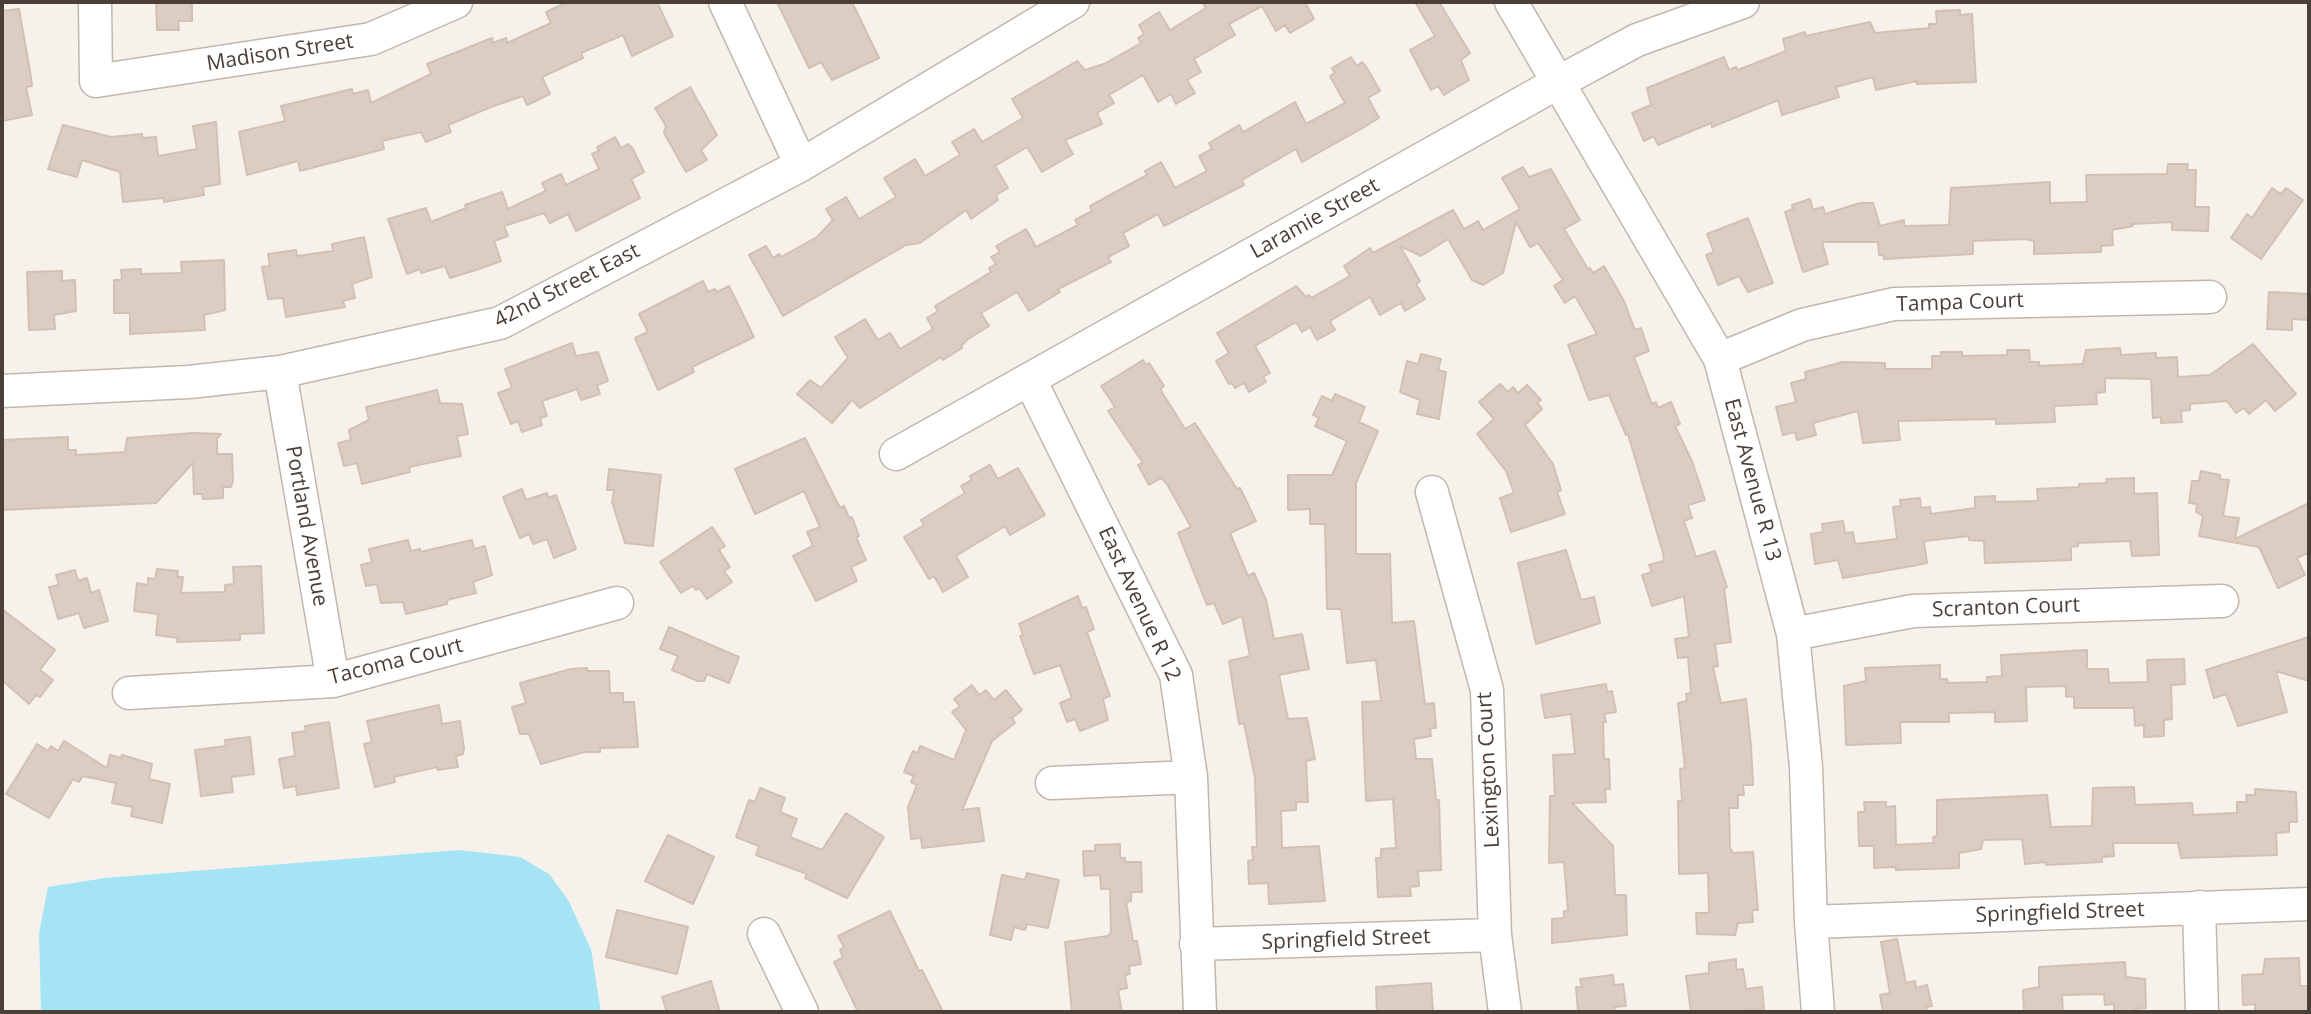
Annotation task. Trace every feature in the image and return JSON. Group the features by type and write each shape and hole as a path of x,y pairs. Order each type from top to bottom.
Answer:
{"street":[{"name":"Madison Street","path":"95,2 96,81 371,39 456,2"},
{"path":"724,2 800,165"},
{"name":"42nd Street East","path":"2,391 189,382 280,372 500,323 800,165 1072,2"},
{"name":"East Avenue R 13","path":"1511,2 1720,359 1793,634 1806,766 1811,922 1818,1012"},
{"name":"Laramie Street","path":"896,454 1637,40 1743,2"},
{"name":"Tampa Court","path":"1720,359 1802,325 1894,304 2210,297"},
{"name":"Portland Avenue","path":"280,372 333,681"},
{"name":"East Avenue R 12","path":"1030,380 1176,675 1191,777 1200,1012"},
{"name":"Lexington Court","path":"1432,492 1487,690 1495,935 1505,1012"},
{"name":"Scranton Court","path":"1793,634 1913,611 2222,601"},
{"name":"Tacoma Court","path":"129,693 333,681 617,603"},
{"path":"1052,783 1191,777"},
{"name":"Springfield Street","path":"1811,922 2309,904"},
{"path":"2199,907 2202,1012"},
{"path":"764,934 802,1012"},
{"name":"Springfield Street","path":"1196,944 1495,935"}],"water":[{"path":"460,850 520,857 549,874 568,900 591,949 601,1012 41,1012 39,933 48,887 105,878"}],"building":[{"path":"156,2 192,2 192,21 178,21 179,30 157,30"},
{"path":"568,2 657,2 673,36 632,56 623,35 581,53 583,58 542,77 550,94 527,105 523,96 491,107 448,125 451,132 426,142 421,132 382,141 384,149 300,171 298,161 247,175 239,132 285,121 281,106 352,89 353,94 368,90 371,103 431,74 427,64 492,38 493,43 506,38 507,43 551,23 546,12"},
{"path":"777,2 852,2 879,58 832,80 821,62 809,68"},
{"path":"1202,2 1305,2 1314,19 1290,33 1285,25 1276,31 1262,6 1229,24 1235,35 1194,59 1201,72 1187,80 1195,93 1176,104 1171,94 1158,102 1143,75 1109,95 1114,103 1097,113 1102,124 1065,140 1073,154 1042,172 1027,147 995,166 1008,188 996,195 998,200 971,219 966,210 920,243 906,245 783,316 749,255 766,246 773,258 779,254 781,257 817,237 833,220 826,209 846,197 859,219 896,197 884,178 915,159 925,176 960,155 952,142 974,129 982,142 1023,118 1012,99 1077,61 1085,70 1104,64 1141,43 1138,38 1144,34 1139,25 1159,12 1170,30 1206,8"},
{"path":"1415,2 1439,2 1470,53 1461,60 1469,80 1444,95 1438,86 1431,90 1410,50 1435,36"},
{"path":"19,9 31,77 32,86 26,87 32,115 2,121 2,11"},
{"path":"1960,10 1960,15 1972,14 1976,82 1917,84 1917,81 1876,90 1873,77 1836,87 1839,97 1782,115 1778,100 1712,127 1711,123 1658,145 1654,136 1644,141 1632,113 1651,105 1647,88 1724,57 1729,70 1736,67 1738,70 1786,51 1783,39 1805,32 1806,36 1870,22 1875,33 1929,28 1929,24 1937,24 1936,11"},
{"path":"1351,57 1357,66 1362,62 1380,91 1368,98 1379,118 1361,129 1302,162 1296,149 1242,180 1244,185 1164,226 1158,214 1123,233 1129,246 1108,257 1111,262 1058,289 1060,292 1029,311 1017,292 981,313 989,326 968,339 962,348 943,360 941,357 860,408 852,400 832,423 797,394 810,380 821,388 848,358 835,337 865,319 878,340 890,333 900,349 933,329 927,318 938,311 935,306 991,272 989,268 996,264 991,257 1000,252 996,246 1026,229 1036,247 1078,225 1075,220 1092,211 1090,206 1147,175 1145,171 1161,162 1175,188 1207,171 1199,156 1212,149 1209,143 1239,125 1243,132 1295,102 1306,124 1345,103 1330,76 1335,73 1332,68"},
{"path":"690,87 717,135 701,150 707,160 686,172 664,133 666,126 655,108"},
{"path":"216,122 220,184 203,187 204,195 164,202 164,198 123,202 120,172 82,160 77,177 48,169 63,125 111,137 142,134 142,138 156,137 158,156 197,149 193,126"},
{"path":"615,137 621,148 628,144 633,149 644,172 631,179 640,198 576,231 568,214 550,223 544,213 504,226 508,236 494,241 501,261 479,269 450,278 445,266 421,273 420,269 407,274 388,219 426,208 431,222 466,208 465,205 502,192 508,209 546,191 542,183 561,174 566,185 599,169 592,154 599,151 597,147"},
{"path":"2168,164 2188,164 2187,170 2196,170 2195,207 2209,207 2208,231 2172,230 2172,222 2132,224 2133,226 2112,230 2113,245 2101,246 2101,252 2034,254 2034,241 2025,239 1973,241 1973,254 1884,259 1883,255 1879,255 1878,242 1822,242 1828,264 1803,272 1785,212 1793,209 1792,205 1810,199 1813,210 1823,207 1825,214 1860,203 1873,203 1880,226 1904,220 1904,226 1949,225 1951,188 2050,182 2050,203 2087,202 2086,175 2167,174"},
{"path":"1523,167 1529,177 1551,169 1580,220 1564,229 1588,269 1593,273 1604,266 1624,301 1635,330 1641,328 1649,351 1634,357 1652,404 1656,402 1658,408 1671,402 1680,424 1675,426 1692,461 1705,500 1688,505 1692,518 1684,521 1696,557 1715,551 1727,587 1724,588 1731,642 1715,644 1718,666 1713,667 1721,703 1746,699 1751,746 1753,785 1743,785 1744,795 1738,795 1738,808 1729,808 1730,848 1733,853 1753,852 1758,910 1752,910 1753,922 1738,923 1735,935 1697,934 1696,913 1709,913 1708,873 1679,874 1678,801 1682,801 1680,769 1685,768 1678,703 1687,701 1686,694 1691,693 1688,657 1678,658 1675,639 1689,637 1684,596 1652,606 1642,575 1652,572 1649,565 1664,561 1663,553 1628,434 1626,435 1609,395 1589,400 1568,345 1597,334 1575,296 1565,303 1554,286 1563,280 1538,243 1530,247 1516,222 1503,273 1483,285 1472,280 1448,239 1421,256 1400,246 1420,281 1416,284 1425,299 1405,311 1401,303 1380,315 1370,297 1330,321 1335,330 1317,340 1310,327 1302,332 1296,322 1255,346 1270,373 1263,377 1266,382 1249,392 1244,383 1235,388 1232,383 1229,384 1216,361 1229,353 1217,333 1296,286 1306,297 1309,295 1311,298 1350,276 1344,266 1370,248 1373,253 1453,210 1464,229 1478,221 1483,230 1520,209 1502,178"},
{"path":"2272,188 2281,194 2286,188 2303,200 2261,259 2231,238 2247,214 2252,218"},
{"path":"1748,218 1773,283 1748,292 1739,276 1718,285 1706,255 1714,252 1707,234"},
{"path":"364,237 372,277 352,284 355,298 343,301 345,307 286,317 283,298 268,299 262,267 270,266 268,254 296,250 297,256 333,251 332,244"},
{"path":"224,260 225,310 204,315 205,330 130,334 130,313 114,313 114,280 122,280 121,270 141,269 141,274 182,273 181,262"},
{"path":"62,271 62,281 75,280 76,311 54,315 55,329 29,330 27,272"},
{"path":"703,281 708,292 715,289 717,292 729,286 754,337 692,367 694,372 658,390 635,338 648,332 639,314"},
{"path":"2269,292 2309,294 2309,320 2292,319 2292,330 2267,329"},
{"path":"572,343 576,356 598,352 608,381 597,385 600,394 581,400 577,389 542,401 547,416 540,418 542,425 522,432 518,421 511,424 498,393 512,388 505,369"},
{"path":"2253,344 2296,394 2275,411 2266,400 2249,414 2244,408 2236,413 2227,401 2190,404 2190,410 2181,411 2182,422 2161,423 2161,417 2153,418 2151,379 2105,378 2105,392 2096,393 2097,404 2054,406 2055,422 1996,424 1996,419 1898,421 1900,440 1863,443 1858,411 1813,423 1816,435 1797,440 1795,432 1783,435 1776,407 1796,402 1791,383 1806,379 1805,372 1843,362 1885,363 1885,369 1932,369 1932,356 1941,356 1941,352 1962,352 1962,356 2007,355 2007,350 2029,350 2030,362 2039,362 2039,366 2083,364 2086,350 2120,348 2121,355 2156,353 2156,358 2177,357 2178,377 2210,375"},
{"path":"1421,354 1441,359 1438,370 1446,372 1439,419 1417,414 1420,400 1400,392 1407,361 1418,364"},
{"path":"1143,360 1146,365 1149,363 1164,386 1160,389 1185,429 1195,423 1237,489 1240,488 1256,521 1230,533 1248,576 1254,573 1266,600 1274,639 1302,634 1309,669 1279,675 1288,719 1307,718 1315,759 1306,761 1308,802 1296,802 1296,810 1281,811 1282,848 1319,846 1325,901 1269,904 1268,883 1249,884 1248,861 1253,860 1252,847 1257,847 1255,778 1244,723 1239,724 1229,661 1250,656 1242,616 1223,624 1214,603 1207,605 1178,533 1191,527 1161,478 1149,485 1138,465 1143,463 1108,411 1115,407 1101,386"},
{"path":"1500,384 1508,392 1513,387 1518,393 1527,385 1541,400 1537,403 1542,409 1525,425 1553,464 1561,490 1557,492 1565,514 1511,532 1500,498 1514,493 1506,471 1477,434 1494,419 1479,402"},
{"path":"437,390 440,403 462,404 468,434 457,436 461,456 409,467 410,472 362,484 357,463 344,466 338,443 351,440 349,430 369,420 366,407"},
{"path":"1335,394 1365,407 1359,422 1378,431 1356,483 1356,554 1390,554 1392,623 1414,621 1425,704 1434,703 1436,728 1430,728 1431,736 1414,739 1416,759 1432,759 1436,800 1439,800 1441,870 1418,871 1419,886 1410,887 1411,896 1378,897 1376,858 1381,858 1381,849 1396,848 1393,799 1366,801 1362,702 1381,701 1376,660 1347,663 1341,609 1327,609 1325,524 1310,524 1310,509 1288,510 1288,475 1332,475 1347,441 1315,426 1319,418 1313,415 1322,396 1332,401"},
{"path":"194,433 221,434 217,439 217,454 232,454 233,481 231,487 223,487 223,498 203,499 202,494 194,494 193,463 156,503 2,510 2,440 68,437 68,450 76,450 76,455 125,452 127,438"},
{"path":"805,438 840,508 844,506 849,518 852,517 859,536 856,537 866,560 851,567 857,581 816,601 793,556 813,546 807,532 820,527 804,491 755,514 735,469"},
{"path":"990,465 998,479 1018,468 1045,515 1010,535 1005,526 956,556 968,577 943,592 934,576 929,579 904,537 924,525 921,520 965,493 961,486 972,480 970,476"},
{"path":"609,469 661,475 653,546 625,543 612,502 614,490 607,490"},
{"path":"2201,471 2229,480 2223,516 2239,518 2235,539 2309,503 2309,552 2297,558 2305,575 2278,588 2259,547 2199,536 2203,516 2196,512 2197,504 2189,503 2192,481 2199,481"},
{"path":"2134,478 2134,494 2157,493 2159,555 2132,556 2130,541 2078,543 2078,546 2071,547 2071,560 1985,563 1984,541 1969,540 1969,536 1924,541 1927,563 1907,567 1843,578 1838,560 1815,564 1811,534 1823,532 1822,524 1843,521 1845,533 1853,532 1855,544 1897,539 1893,507 1901,506 1900,500 1920,498 1921,508 1930,507 1931,514 1975,508 1975,497 1995,496 1995,502 2038,501 2037,489 2079,487 2079,484 2107,483 2106,479"},
{"path":"522,489 526,500 547,493 548,498 556,495 576,549 554,558 547,539 533,544 529,534 520,538 503,497"},
{"path":"712,527 725,546 719,550 730,567 724,571 732,582 707,599 699,588 696,590 693,586 681,593 660,562"},
{"path":"408,540 411,551 420,549 420,552 472,540 474,549 485,546 492,575 473,582 476,593 447,600 447,604 406,614 403,602 381,603 377,584 366,586 361,565 372,562 369,549"},
{"path":"1566,550 1581,600 1594,597 1600,623 1536,644 1518,563"},
{"path":"261,566 264,633 240,634 240,640 177,642 178,638 156,635 158,614 134,611 137,583 148,585 148,578 155,579 157,569 178,571 177,577 183,577 181,593 225,592 225,585 234,584 233,567"},
{"path":"75,570 78,581 87,578 91,593 99,590 108,621 84,628 79,613 58,619 49,587 59,585 56,575"},
{"path":"1078,596 1082,608 1086,607 1094,629 1087,632 1110,696 1103,699 1108,720 1080,731 1075,719 1067,722 1060,703 1072,698 1060,665 1034,674 1020,636 1023,635 1019,624"},
{"path":"2,609 55,650 40,670 53,680 40,697 36,695 29,704 2,680"},
{"path":"669,627 739,657 729,683 707,674 704,681 698,681 672,670 678,656 660,649"},
{"path":"2309,637 2309,681 2276,671 2287,712 2238,726 2226,694 2214,698 2206,670"},
{"path":"2087,650 2087,669 2108,669 2109,683 2148,682 2147,660 2184,659 2185,684 2171,685 2172,719 2164,720 2164,736 2144,737 2144,725 2135,726 2134,708 2074,708 2074,696 2066,697 2066,686 2026,687 2027,721 1995,722 1995,712 1949,713 1949,722 1900,722 1901,743 1846,745 1844,686 1866,681 1865,668 1940,665 1940,679 1947,679 1948,683 1987,682 1987,677 2002,676 2001,655"},
{"path":"587,668 587,671 609,671 610,693 623,693 623,702 634,702 638,747 600,748 600,752 584,752 541,764 529,734 520,734 512,707 526,703 520,683 571,669"},
{"path":"1606,684 1607,692 1612,691 1616,712 1604,714 1606,722 1603,723 1604,759 1609,759 1610,789 1605,789 1606,802 1572,803 1613,846 1615,895 1626,895 1627,935 1552,943 1552,919 1564,918 1564,911 1568,911 1564,862 1549,863 1550,796 1555,796 1553,755 1575,754 1571,714 1545,718 1541,695"},
{"path":"972,685 979,695 986,690 994,700 1006,690 1022,710 1012,718 1015,723 992,741 962,810 979,808 984,841 922,848 921,838 911,839 908,807 917,785 911,782 914,776 904,772 913,751 918,753 920,746 954,760 966,730 952,712 960,706 954,699"},
{"path":"439,705 442,724 460,721 464,748 463,754 456,756 458,767 438,770 437,767 394,777 395,782 375,787 364,744 372,742 367,721"},
{"path":"329,722 339,788 297,795 296,786 284,788 279,759 295,756 292,733 306,731 305,726"},
{"path":"250,737 254,774 231,777 233,792 201,796 195,750 226,746 225,740"},
{"path":"64,741 107,768 110,755 121,758 122,755 152,764 149,779 170,784 162,823 131,816 133,807 112,803 116,783 83,776 79,782 73,779 49,818 6,794 37,744 48,751 51,746 58,751"},
{"path":"2134,787 2135,805 2192,803 2193,815 2237,813 2237,802 2247,802 2246,795 2255,795 2255,789 2296,792 2297,822 2289,822 2289,832 2276,833 2277,855 2181,858 2178,843 2113,843 2114,856 2102,857 2102,862 2025,864 2022,839 1983,840 1981,849 1959,853 1959,868 1896,870 1896,867 1874,868 1874,846 1859,846 1858,812 1865,812 1864,802 1886,802 1886,807 1895,806 1896,845 1934,843 1933,837 1937,836 1937,800 2047,795 2051,827 2092,826 2093,788"},
{"path":"760,788 785,798 780,812 797,819 790,837 822,850 846,813 884,837 847,898 805,878 807,874 756,855 759,846 736,837 749,800 755,802"},
{"path":"668,835 714,857 693,904 645,881"},
{"path":"1120,844 1120,858 1125,858 1125,862 1141,862 1142,892 1131,892 1131,901 1126,902 1133,941 1137,941 1141,964 1129,966 1130,974 1125,975 1127,988 1118,990 1122,1012 1072,1012 1065,942 1108,936 1111,932 1110,889 1101,889 1100,875 1084,876 1083,851 1095,851 1095,845"},
{"path":"1027,873 1059,880 1048,928 1027,924 1025,930 1014,927 1011,940 990,935 1002,875 1025,880"},
{"path":"617,910 688,927 677,974 606,957"},
{"path":"890,911 919,971 922,970 943,1012 858,1012 834,962 843,957 840,950 844,947 838,936"},
{"path":"1897,939 1906,983 1915,981 1916,988 1927,985 1932,1006 1926,1007 1927,1012 1883,1012 1880,995 1890,993 1881,942"},
{"path":"2299,958 2300,986 2309,986 2309,1012 2255,1012 2255,1004 2243,1005 2242,975 2263,974 2265,959"},
{"path":"1736,959 1736,970 1743,969 1746,989 1762,987 1764,1010 1691,1012 1686,976 1709,973 1709,963"},
{"path":"2125,962 2126,977 2145,979 2146,1008 2135,1009 2135,1012 2114,1012 2114,1004 2105,1005 2104,994 2062,995 2063,1012 2024,1012 2023,990 2039,987 2039,967"},
{"path":"1613,975 1614,985 1623,984 1626,1006 1614,1007 1615,1012 1578,1012 1576,987 1582,987 1580,979"},
{"path":"711,981 720,1012 667,1012 662,997"},
{"path":"1431,983 1433,1012 1377,1012 1376,987"}]}
